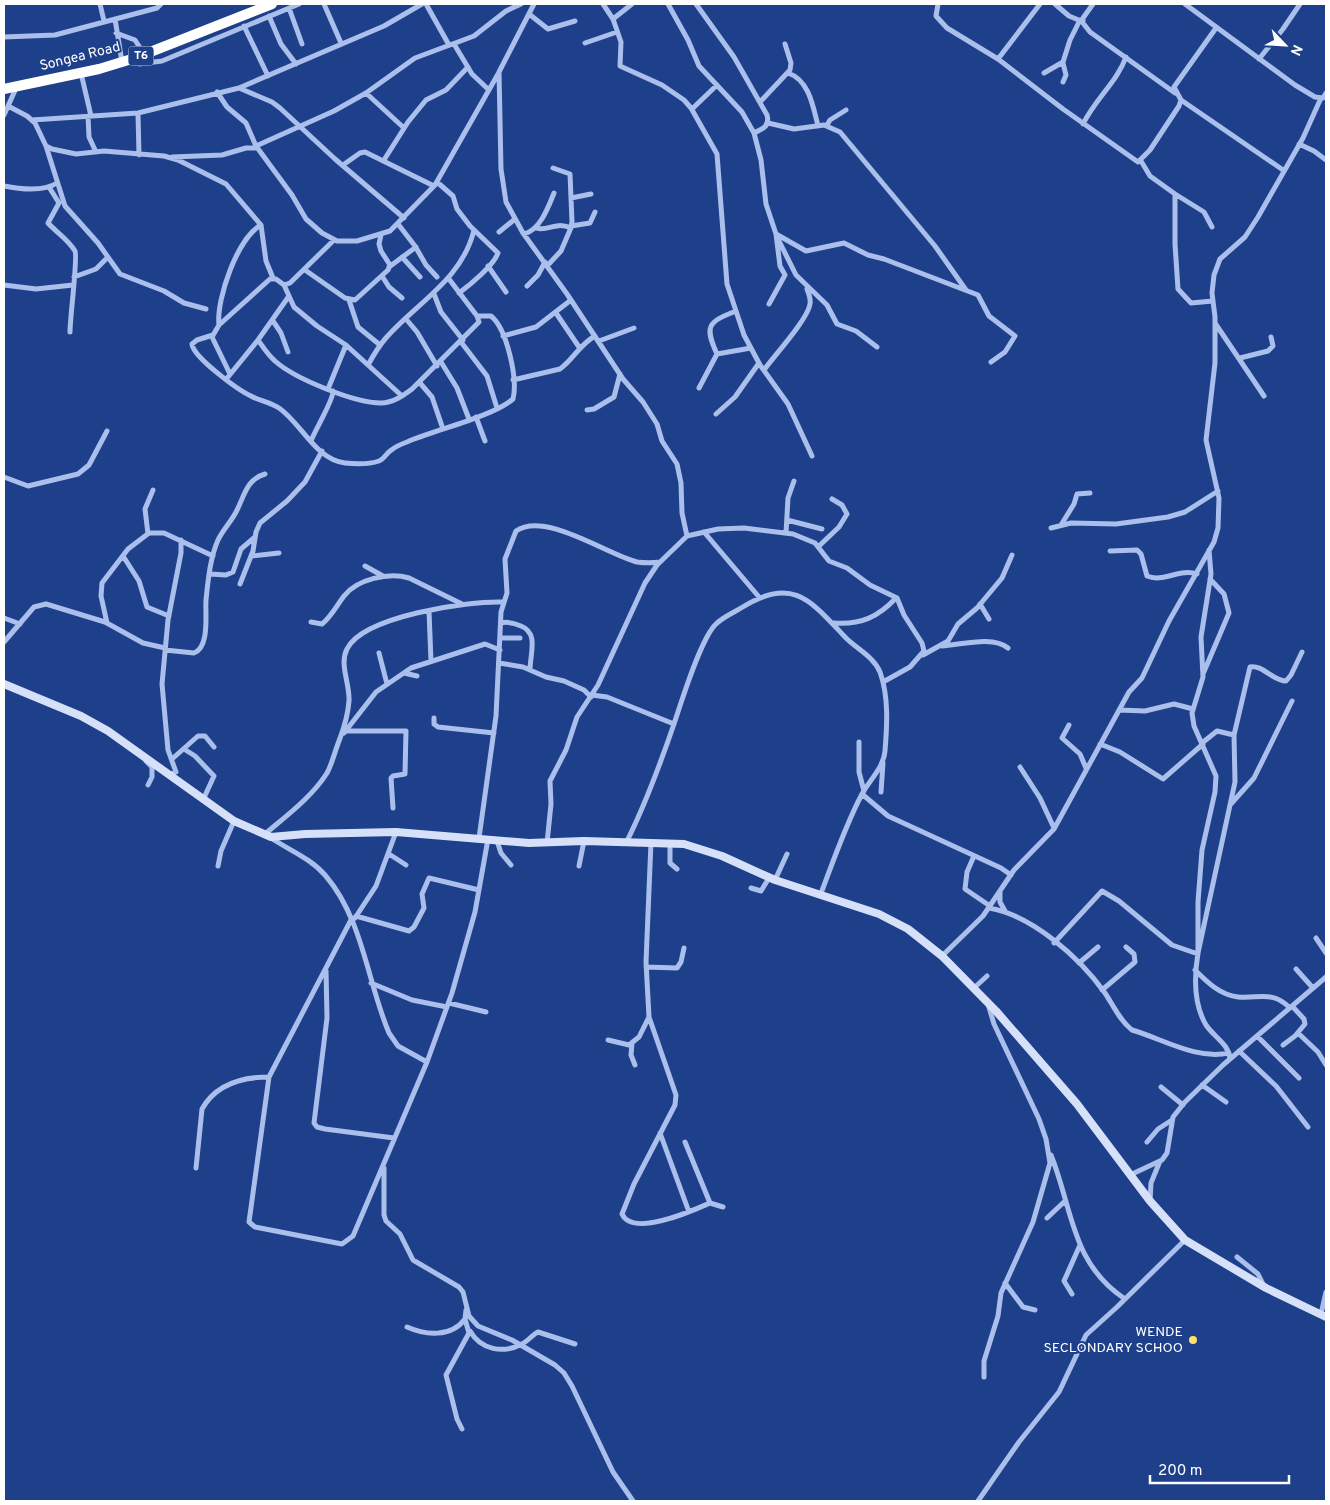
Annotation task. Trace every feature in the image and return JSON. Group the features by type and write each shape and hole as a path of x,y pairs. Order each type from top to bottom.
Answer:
{"highway":[{"name":"Songea Road","path":"4,89 81,73 125,61 272,4"}],"street":[{"path":"100,4 104,21"},
{"path":"4,37 55,34 157,8 161,4"},
{"path":"115,18 116,33 125,61 139,64 162,61 298,4"},
{"path":"324,4 341,43"},
{"path":"32,120 138,114 238,88 389,23 422,4"},
{"path":"426,4 468,67 490,90"},
{"path":"46,146 76,154 104,151 169,158 222,155 257,147 301,127 366,93 414,58 474,36 506,12 521,4"},
{"path":"217,92 227,107 246,123 257,147 288,189 306,219 334,240 357,241 381,235 398,224 436,184 490,90 534,4"},
{"path":"603,4 613,18 622,50 620,66 662,85 684,100 692,109 717,154 724,268 736,311 751,348 759,363 788,404 812,456"},
{"path":"613,18 632,4"},
{"path":"668,4 688,40 699,66 742,112 754,133 760,153 766,204 776,234 796,276 827,305 837,324 856,331 877,347"},
{"path":"696,4 734,57 767,115 768,123 766,127 754,133"},
{"path":"938,4 936,12 939,21 998,59 1132,159 1141,161"},
{"path":"998,59 1040,4"},
{"path":"1055,4 1069,16 1082,21 1090,32 1176,94"},
{"path":"1063,82 1066,75 1063,62 1070,40 1093,4"},
{"path":"1185,4 1295,85 1323,99"},
{"path":"1259,59 1300,4"},
{"path":"289,8 302,44"},
{"path":"529,14 548,29 575,21"},
{"path":"269,16 281,44 296,64"},
{"path":"244,26 268,76"},
{"path":"1216,28 1176,84 1174,90 1180,100 1283,170"},
{"path":"585,43 617,32"},
{"path":"116,33 135,40 144,54"},
{"path":"760,102 788,73 791,63 785,44"},
{"path":"1083,124 1100,95 1119,74 1126,57"},
{"path":"1044,73 1063,62"},
{"path":"384,160 404,128 426,100 446,90 468,67"},
{"path":"499,72 501,169 506,202 524,234 620,374 643,402 657,424 662,441 675,458 681,484 682,513 687,536"},
{"path":"81,73 89,116 89,137 96,152"},
{"path":"788,73 800,79 804,85 818,126"},
{"path":"692,109 717,84"},
{"path":"4,115 17,86"},
{"path":"238,88 272,102 404,218"},
{"path":"366,93 404,128"},
{"path":"942,956 990,907 1011,875 1054,828 1128,692 1142,678 1169,621 1210,550 1218,528 1218,491 1206,440 1214,388 1215,323 1212,283 1216,267 1226,251 1248,232 1326,93"},
{"path":"1141,161 1170,122 1180,106 1180,100"},
{"path":"8,106 32,120 54,166 61,198 70,213 98,243 107,258 122,275 164,291 184,303 206,309"},
{"path":"827,125 830,120 846,110"},
{"path":"138,114 139,155"},
{"path":"768,123 794,129 827,125 840,132 935,246 966,290"},
{"path":"1299,144 1314,151 1326,160"},
{"path":"343,165 360,153 370,154 436,184 453,196 457,209 474,230 498,253 495,259 459,293"},
{"path":"169,158 226,184 262,225 266,261 273,278 284,284 290,283 305,270 334,240"},
{"path":"1141,161 1146,172 1175,194 1204,212 1212,226"},
{"path":"526,286 561,251 571,227 570,174 553,168"},
{"path":"4,186 20,190 49,187 57,183"},
{"path":"49,187 59,204 48,222 75,251 70,332"},
{"path":"536,228 554,193"},
{"path":"570,198 592,194"},
{"path":"1175,194 1174,244 1178,289 1183,297 1191,303 1213,301"},
{"path":"524,234 536,228 543,229 558,224 571,227 590,223 596,212"},
{"path":"499,232 515,219"},
{"path":"398,224 416,247 426,265 438,277"},
{"path":"219,324 220,299 228,274 248,237 262,225"},
{"path":"368,365 380,345 449,279 468,247 474,230"},
{"path":"776,234 806,251 838,244 850,245 868,256 884,259 978,296 994,322 1015,336 1005,352 991,362"},
{"path":"768,304 784,275 778,259 776,234"},
{"path":"381,235 379,244 389,267"},
{"path":"305,270 353,301 361,296 389,267 416,247"},
{"path":"402,257 420,277"},
{"path":"74,277 96,269 107,258"},
{"path":"488,266 506,292"},
{"path":"382,276 402,298"},
{"path":"228,377 213,341 213,335 219,324 273,278"},
{"path":"258,340 275,361 304,378 330,390 380,403 402,396 420,383 462,341 479,320 449,279"},
{"path":"284,284 294,307 346,345 402,396"},
{"path":"4,285 36,289 73,285"},
{"path":"764,370 809,309 810,300 807,288"},
{"path":"434,294 441,312 487,376 497,408"},
{"path":"228,377 258,340 289,296"},
{"path":"349,300 358,327 380,345"},
{"path":"504,336 536,327 571,300"},
{"path":"699,388 717,354 710,335 710,324 714,320 736,311"},
{"path":"556,313 579,347"},
{"path":"213,335 197,340 192,344 192,348 201,359 228,377 251,396 272,404 285,412 322,451 342,463 378,461 395,447 476,417 513,399 509,350 504,336 496,320 491,316 477,316"},
{"path":"406,319 418,332 457,388 469,419"},
{"path":"272,321 281,332 288,352"},
{"path":"1215,323 1264,396"},
{"path":"599,342 634,328"},
{"path":"512,380 560,369 566,365 579,347 595,336"},
{"path":"1240,358 1268,351 1273,346 1271,337"},
{"path":"311,441 319,421 333,399 330,390 346,345"},
{"path":"717,354 737,352 751,348"},
{"path":"716,414 735,396 759,363"},
{"path":"587,410 594,409 614,397 620,374"},
{"path":"420,383 432,398 443,429"},
{"path":"476,417 485,441"},
{"path":"4,477 28,486 78,474 89,465 107,431"},
{"path":"240,584 251,556 260,523 287,501 304,482 322,451"},
{"path":"4,642 34,607 40,604 62,608 107,623 143,644 194,653 200,649 205,635 212,556 218,540 239,507 246,490 257,477 265,474"},
{"path":"786,533 788,498 794,481"},
{"path":"148,534 145,509 153,490"},
{"path":"1051,528 1081,522 1116,524 1168,517 1184,512 1218,491"},
{"path":"1061,525 1074,504 1077,494 1090,493"},
{"path":"818,547 839,527 847,514 842,505 832,499"},
{"path":"787,520 822,529"},
{"path":"479,838 494,733 502,602 507,593 505,559 513,535 520,528 548,527 637,562 660,562"},
{"path":"547,843 551,804 550,781 566,750 577,718 592,696 641,590 660,562 687,536 704,532 744,528 786,533 803,538 818,547 829,561 847,568 870,585 896,598 922,643 923,655"},
{"path":"704,532 759,597"},
{"path":"107,623 100,589 109,572 128,549 148,534 164,533 212,556"},
{"path":"210,574 226,575 232,572 241,549 255,537"},
{"path":"168,775 176,772 168,750 162,694 169,616 181,553 181,540"},
{"path":"1110,551 1137,550 1141,554 1147,576 1152,578 1178,572 1197,574"},
{"path":"1203,674 1201,633 1210,579 1212,560 1210,550"},
{"path":"251,556 279,553"},
{"path":"123,556 138,578 147,607 169,616"},
{"path":"883,682 910,667 923,655 948,641 965,617 980,604 1006,572 1012,556"},
{"path":"365,566 382,576"},
{"path":"311,622 322,624 351,589 382,576 409,578 464,604"},
{"path":"1198,953 1198,902 1202,850 1216,784 1214,770 1194,726 1193,709 1203,674 1229,613 1224,594 1210,579"},
{"path":"628,841 674,724 694,666 715,624 759,597 776,592 789,593 816,607 875,664 883,682 886,702 881,792"},
{"path":"834,623 850,624 866,621 883,611 896,598"},
{"path":"268,836 326,774 341,736 349,702 344,657 349,645 377,626 397,618 464,604 502,602"},
{"path":"980,604 989,619"},
{"path":"429,611 431,661"},
{"path":"4,618 20,624"},
{"path":"501,623 509,622 529,631 532,636 530,670"},
{"path":"500,638 520,638"},
{"path":"941,646 962,642 995,642 1008,648"},
{"path":"341,736 376,692 404,673 431,661 485,644 500,650"},
{"path":"1229,1056 1206,1024 1196,996 1196,970 1236,775 1234,735 1250,667 1255,666 1280,681 1286,681 1302,652"},
{"path":"379,653 387,684"},
{"path":"499,663 530,670 576,686 592,696 607,697 674,724"},
{"path":"404,673 417,676"},
{"path":"4,684 81,716 108,731 234,821 268,836 310,861 324,874 345,902 354,919 381,1015 393,1042 427,1062"},
{"path":"1230,805 1254,778 1292,702"},
{"path":"1119,710 1145,711 1174,704 1193,709"},
{"path":"434,718 434,724 438,728 494,733"},
{"path":"1069,725 1062,738 1080,754 1086,768"},
{"path":"346,730 406,731 404,774 391,778 393,808"},
{"path":"1100,744 1120,752 1163,779 1217,731 1234,735"},
{"path":"172,759 198,736 203,735 214,747"},
{"path":"859,742 858,772 863,793 888,816 1011,875"},
{"path":"184,749 195,756 214,776 203,800"},
{"path":"142,757 152,767 152,777 148,785"},
{"path":"820,896 863,793 883,760"},
{"path":"1020,768 1040,798 1054,828"},
{"path":"218,866 221,851 234,821"},
{"path":"268,836 396,832 497,841 547,843 628,841 684,844 722,856 772,879 820,896 862,907 908,929 942,956 974,988 1078,1104 1150,1201 1185,1240 1266,1288 1323,1315 1326,1292"},
{"path":"396,832 376,886 354,919 269,1077 249,1222 251,1225 342,1244 349,1241 353,1236 427,1062 448,1005 468,938 488,839"},
{"path":"497,841 502,853 511,865"},
{"path":"579,866 584,841"},
{"path":"650,842 646,967 648,1017 676,1095 674,1105 634,1184 623,1216 630,1221 647,1223 661,1221 710,1203 723,1207"},
{"path":"670,844 670,863 677,870"},
{"path":"389,854 406,864"},
{"path":"751,888 763,890 787,854"},
{"path":"974,856 967,872 965,890 990,907 1005,911 1025,921 1066,950 1102,990 1132,1030 1202,1054 1229,1056"},
{"path":"354,919 409,931 414,927 424,908 422,894 429,878 479,890"},
{"path":"1000,891 1000,902 1005,911"},
{"path":"1054,943 1102,891 1119,901 1172,945 1198,953"},
{"path":"1316,938 1326,953"},
{"path":"1079,963 1098,947"},
{"path":"1102,990 1134,962 1134,954 1126,947"},
{"path":"646,967 677,968 681,962 684,948"},
{"path":"1296,969 1313,988"},
{"path":"326,970 327,1018 314,1123 317,1127 325,1129 394,1138"},
{"path":"1196,970 1207,982 1223,992 1237,997 1268,995 1291,1007 1305,1021 1298,1033 1283,1045"},
{"path":"974,988 987,976"},
{"path":"1150,1201 1151,1182 1166,1153 1172,1120 1182,1105 1229,1056 1239,1051 1326,977"},
{"path":"371,982 412,1000 486,1012"},
{"path":"988,1004 994,1024 1039,1119 1080,1245 1096,1275 1125,1299"},
{"path":"608,1040 626,1045 632,1043 638,1037 648,1017"},
{"path":"1298,1033 1318,1052 1326,1065"},
{"path":"1257,1036 1299,1078"},
{"path":"632,1043 631,1054 635,1065"},
{"path":"1239,1051 1276,1086 1308,1127"},
{"path":"196,1168 202,1109 207,1100 213,1093 241,1079 269,1077"},
{"path":"1202,1085 1226,1102"},
{"path":"1161,1087 1182,1105"},
{"path":"1147,1142 1158,1129 1172,1120"},
{"path":"660,1133 689,1212"},
{"path":"685,1142 710,1203"},
{"path":"984,1377 984,1361 998,1316 1005,1282 1036,1214 1048,1174 1050,1152"},
{"path":"1130,1175 1161,1161"},
{"path":"384,1165 384,1215 386,1221 400,1234 413,1260 463,1292 466,1310 465,1319 477,1341 493,1349 507,1349 520,1345 538,1332 575,1344"},
{"path":"1047,1218 1065,1201"},
{"path":"978,1501 1065,1383 1086,1335 1185,1240"},
{"path":"1072,1294 1064,1280 1080,1245"},
{"path":"1237,1257 1258,1274 1266,1288"},
{"path":"1005,1282 1024,1307 1035,1310"},
{"path":"466,1310 472,1320 482,1329 505,1336 555,1365 564,1373 613,1472 633,1501"},
{"path":"407,1327 422,1332 438,1333 455,1329 465,1319"},
{"path":"462,1429 457,1419 446,1375 470,1330"}],"place":[{"name":"WENDE SECLONDARY SCHOO","path":"1193,1340"}]}
